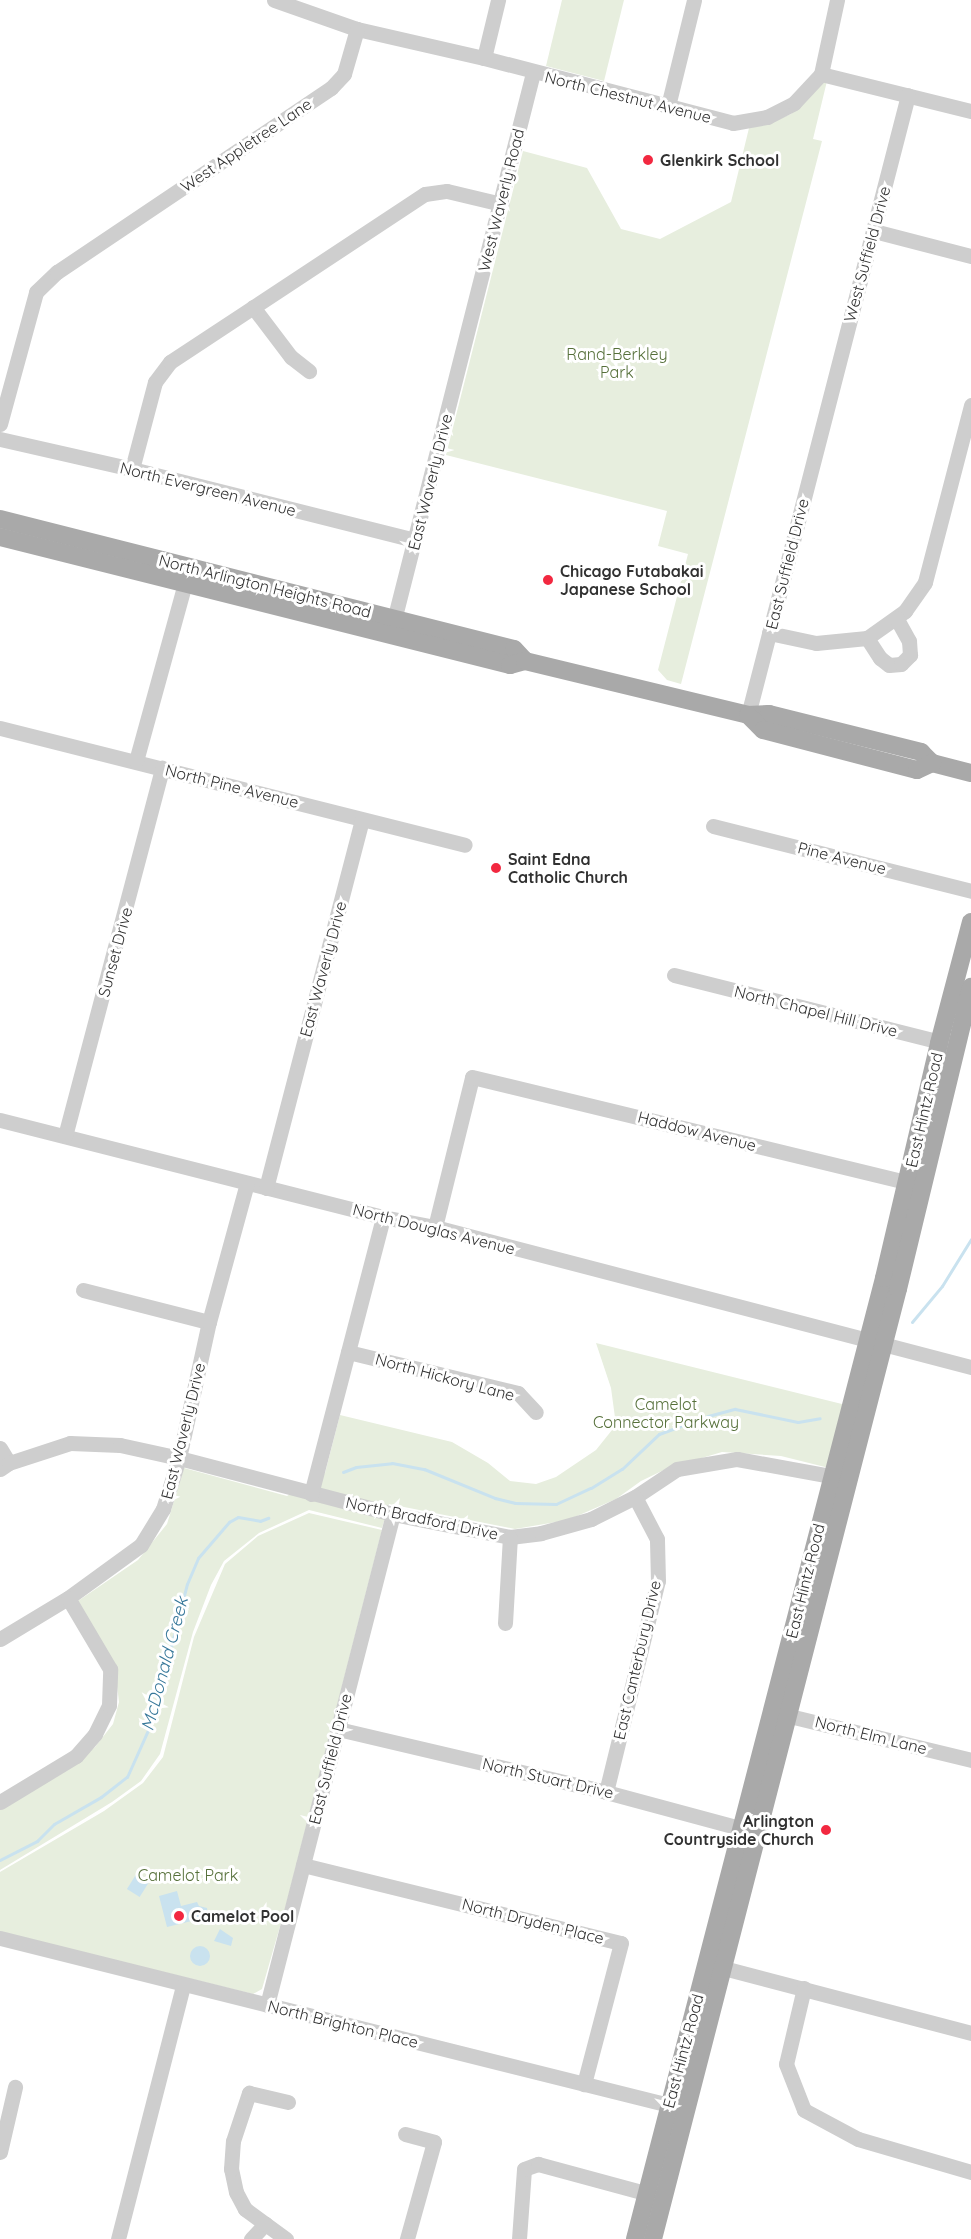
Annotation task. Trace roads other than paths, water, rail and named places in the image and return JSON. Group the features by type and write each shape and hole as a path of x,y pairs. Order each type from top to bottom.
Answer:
{"main road":[{"name":"North Arlington Heights Road","path":"0,519 187,575 392,627 514,649 525,661 748,715 769,714 921,752 932,763 971,773"},
{"name":"North Arlington Heights Road","path":"0,537 187,575"},
{"name":"East Hintz Road","path":"915,1184 939,1042 971,922"},
{"name":"East Hintz Road","path":"648,2237 677,2107 915,1184 958,1046 971,987"},
{"name":"East Hintz Road","path":"648,2237 645,2193 677,2107"}],"street":[{"name":"North Chestnut Avenue","path":"274,0 357,29 484,58 533,73 733,123 767,117 794,103 820,74"},
{"path":"484,58 498,0"},
{"path":"668,106 694,0"},
{"path":"837,0 820,74 971,111"},
{"name":"West Appletree Lane","path":"0,424 36,292 57,272 331,88 344,74 357,29"},
{"name":"West Waverly Road","path":"468,327 533,73"},
{"name":"West Suffield Drive","path":"825,412 908,95"},
{"path":"132,469 155,382 170,362 425,194 447,191 501,204"},
{"path":"874,231 971,256"},
{"path":"253,307 291,357 309,371"},
{"name":"East Waverly Drive","path":"392,627 468,327"},
{"path":"769,633 816,643 867,638 905,611 925,582 971,405"},
{"name":"East Suffield Drive","path":"748,715 825,412"},
{"name":"North Evergreen Avenue","path":"0,440 132,469 415,540"},
{"path":"136,761 187,575"},
{"path":"867,638 880,658 889,665 901,664 910,655 909,641 896,618"},
{"name":"North Pine Avenue","path":"0,728 465,844"},
{"name":"Sunset Drive","path":"65,1136 162,768"},
{"name":"East Waverly Drive","path":"266,1188 362,820"},
{"name":"Pine Avenue","path":"713,826 971,891"},
{"name":"North Chapel Hill Drive","path":"674,975 958,1046"},
{"name":"Haddow Avenue","path":"435,1227 472,1077 915,1184"},
{"name":"North Douglas Avenue","path":"0,1120 382,1217 435,1227 971,1367"},
{"name":"East Waverly Drive","path":"0,1639 68,1598 141,1545 163,1509 179,1458 209,1322 247,1183"},
{"path":"311,1494 382,1217"},
{"path":"83,1290 209,1322"},
{"name":"North Hickory Lane","path":"348,1352 518,1393 536,1412"},
{"name":"North Bradford Drive","path":"4,1466 70,1443 120,1445 179,1458 393,1514 510,1537 542,1533 591,1519 635,1497 677,1470 737,1459 840,1477"},
{"path":"0,1448 4,1466"},
{"name":"East Canterbury Drive","path":"606,1792 658,1581 657,1539 635,1497"},
{"name":"East Suffield Drive","path":"267,2005 393,1514"},
{"path":"506,1623 510,1537"},
{"path":"0,1802 76,1756 95,1734 109,1705 110,1670 68,1598"},
{"name":"North Elm Lane","path":"779,1714 971,1760"},
{"name":"North Stuart Drive","path":"338,1729 606,1792 748,1831"},
{"name":"North Dryden Place","path":"303,1865 621,1942 584,2084"},
{"name":"North Brighton Place","path":"0,1938 677,2107"},
{"path":"714,1966 971,2033"},
{"path":"118,2239 183,1985"},
{"path":"804,1988 786,2064 804,2110 858,2139 971,2172"},
{"path":"0,2152 15,2087"},
{"path":"286,2239 245,2209 236,2192 231,2169 233,2141 249,2093 288,2102"},
{"path":"405,2134 434,2142 407,2239"},
{"path":"519,2239 524,2169 538,2164 645,2193"},
{"path":"252,2239 265,2224"}],"water":[{"path":"137,1873 150,1881 140,1897 127,1889"},
{"path":"177,1891 181,1906 197,1902 199,1906 207,1908 208,1917 167,1927 159,1896"},
{"path":"220,1929 233,1938 231,1946 214,1941"},
{"path":"200,1946 207,1949 210,1956 207,1963 200,1966 193,1963 190,1956 193,1949"}],"waterway":[{"name":"McDonald Creek","path":"912,1322 942,1286 971,1239"},
{"name":"McDonald Creek","path":"343,1472 356,1467 392,1463 424,1469 495,1498 515,1503 556,1504 591,1488 622,1469 659,1434 708,1416 735,1409 798,1422 820,1418"},
{"name":"McDonald Creek","path":"0,1860 37,1841 54,1824 101,1797 127,1777 152,1721 187,1584 198,1558 229,1522 238,1517 260,1521 268,1518"}],"place":[{"name":"Glenkirk School","path":"648,160"},
{"name":"Chicago Futabakai Japanese School","path":"548,580"},
{"name":"Saint Edna Catholic Church","path":"496,868"},
{"name":"Arlington Countryside Church","path":"826,1830"},
{"name":"Camelot Pool","path":"179,1916"}],"park label":[{"name":"Rand-Berkley Park","path":"617,363"},
{"name":"Camelot Connector Parkway","path":"666,1413"},
{"name":"Camelot Park","path":"188,1875"}]}
